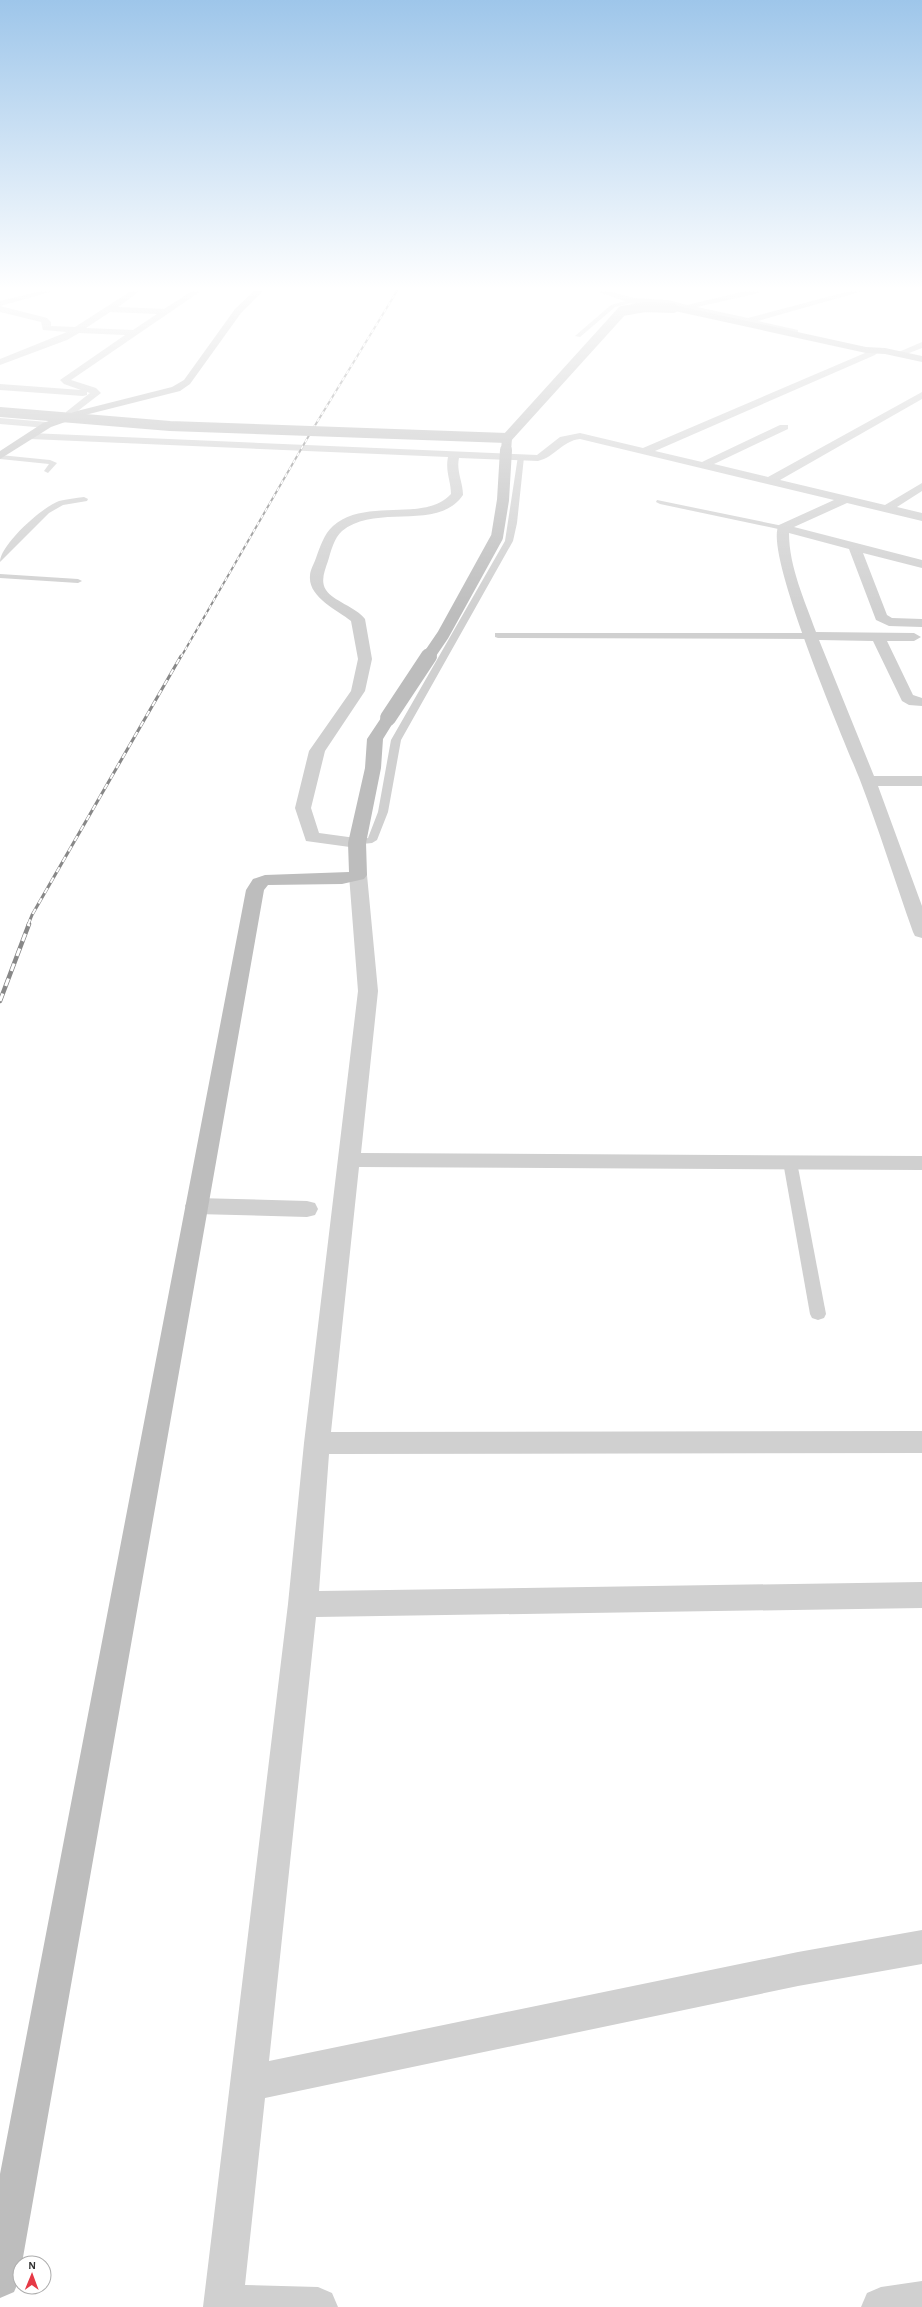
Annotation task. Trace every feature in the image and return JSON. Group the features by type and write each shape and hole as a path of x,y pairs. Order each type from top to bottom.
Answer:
{"street":[{"path":"0,408 73,414 91,399"},
{"path":"1,454 47,425 73,414 145,399"},
{"path":"318,2307 224,2305 303,1604 317,1443 368,991 358,875 357,842 373,768 375,740 443,635 484,558 498,537 504,500 507,438 543,399"},
{"path":"645,451 763,399"},
{"path":"770,481 916,399"},
{"path":"0,412 170,426 507,438"},
{"path":"0,421 47,425"},
{"path":"704,465 784,427"},
{"path":"30,436 520,457 542,457 561,439 570,436 588,437 922,517"},
{"path":"357,842 312,837 304,808 317,751 358,691 365,659 358,620 320,592 316,576 329,540 337,529 353,519 375,514 425,511 448,505 457,495 457,485 451,467 454,454"},
{"path":"888,508 922,486"},
{"path":"783,528 847,498"},
{"path":"783,528 916,562 922,554"},
{"path":"783,528 781,541 811,636 868,781 922,932"},
{"path":"855,547 881,617 889,622 922,623"},
{"path":"811,636 922,637"},
{"path":"878,636 907,698 914,702 922,702"},
{"path":"868,781 922,781"},
{"path":"0,2278 255,890 259,883 265,880 342,879 358,875"},
{"path":"350,1160 922,1163"},
{"path":"196,1206 307,1209"},
{"path":"317,1443 922,1442"},
{"path":"303,1604 922,1595"},
{"path":"249,2083 798,1969 922,1947"},
{"path":"881,2307 922,2301"}],"lane":[{"path":"1,454 53,463 48,471"},
{"path":"357,842 372,840 383,812 396,740 509,541 513,523 520,457"},
{"path":"0,560 16,540 46,511 61,503 84,499"},
{"path":"660,502 783,528"},
{"path":"0,576 78,581"},
{"path":"498,635 811,636"},
{"path":"790,1162 818,1314"}],"railway":[{"path":"181,657 331,399"},
{"path":"28,925 32,915 181,656"},
{"path":"0,1001 29,924"}]}
